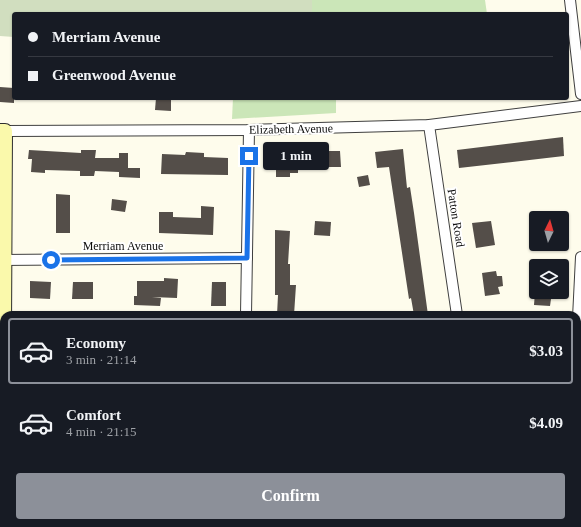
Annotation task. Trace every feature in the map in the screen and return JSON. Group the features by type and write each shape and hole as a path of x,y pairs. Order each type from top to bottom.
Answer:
{"street":[{"path":"570,0 581,94"},
{"name":"Elizabeth Avenue","path":"3,131 249,130 429,125 581,106"},
{"name":"Patton Road","path":"429,125 456,311"},
{"path":"246,311 249,130"},
{"path":"2,311 3,131"},
{"path":"578,311 581,257"},
{"name":"Merriam Avenue","path":"2,260 247,258"}],"green space":[{"path":"0,0 312,0 312,12 12,12 12,37 0,36"},
{"path":"312,0 485,0 487,12 312,12"},
{"path":"233,100 336,100 336,113 232,119"}],"building":[{"path":"0,87 12,88 12,100 14,100 14,103 0,102"},
{"path":"156,100 171,100 171,111 155,110"},
{"path":"563,137 564,156 459,168 457,150"},
{"path":"403,149 407,188 410,187 427,311 413,311 411,298 409,299 389,167 377,168 375,152"},
{"path":"29,150 81,153 81,150 96,150 95,158 119,158 119,153 128,153 128,168 140,168 140,178 119,177 119,172 95,171 94,176 80,176 80,171 45,170 45,173 31,172 32,159 28,159"},
{"path":"314,151 340,151 341,167 315,167"},
{"path":"186,152 204,153 204,157 228,158 228,175 161,174 162,154 185,155"},
{"path":"276,153 293,153 293,164 298,164 298,173 290,173 290,177 276,177"},
{"path":"368,175 370,185 359,187 357,177"},
{"path":"56,194 70,195 70,233 56,233"},
{"path":"112,199 127,201 125,212 111,210"},
{"path":"201,206 214,207 213,235 159,233 159,212 173,212 173,217 201,218"},
{"path":"315,221 331,222 330,236 314,235"},
{"path":"491,221 495,245 476,248 472,223"},
{"path":"275,230 290,231 288,264 290,264 290,285 296,285 294,311 277,311 278,295 275,295"},
{"path":"496,271 497,276 502,276 503,286 498,287 500,294 485,296 482,273"},
{"path":"164,278 178,279 177,298 152,297 161,298 160,306 134,305 134,296 137,296 137,281 164,281"},
{"path":"30,281 51,282 50,299 30,298"},
{"path":"73,282 93,282 93,299 72,299"},
{"path":"212,282 226,282 226,306 211,306"},
{"path":"534,299 551,299 550,306 534,305"}],"route":[{"path":"51,260 247,258 249,156"}]}
